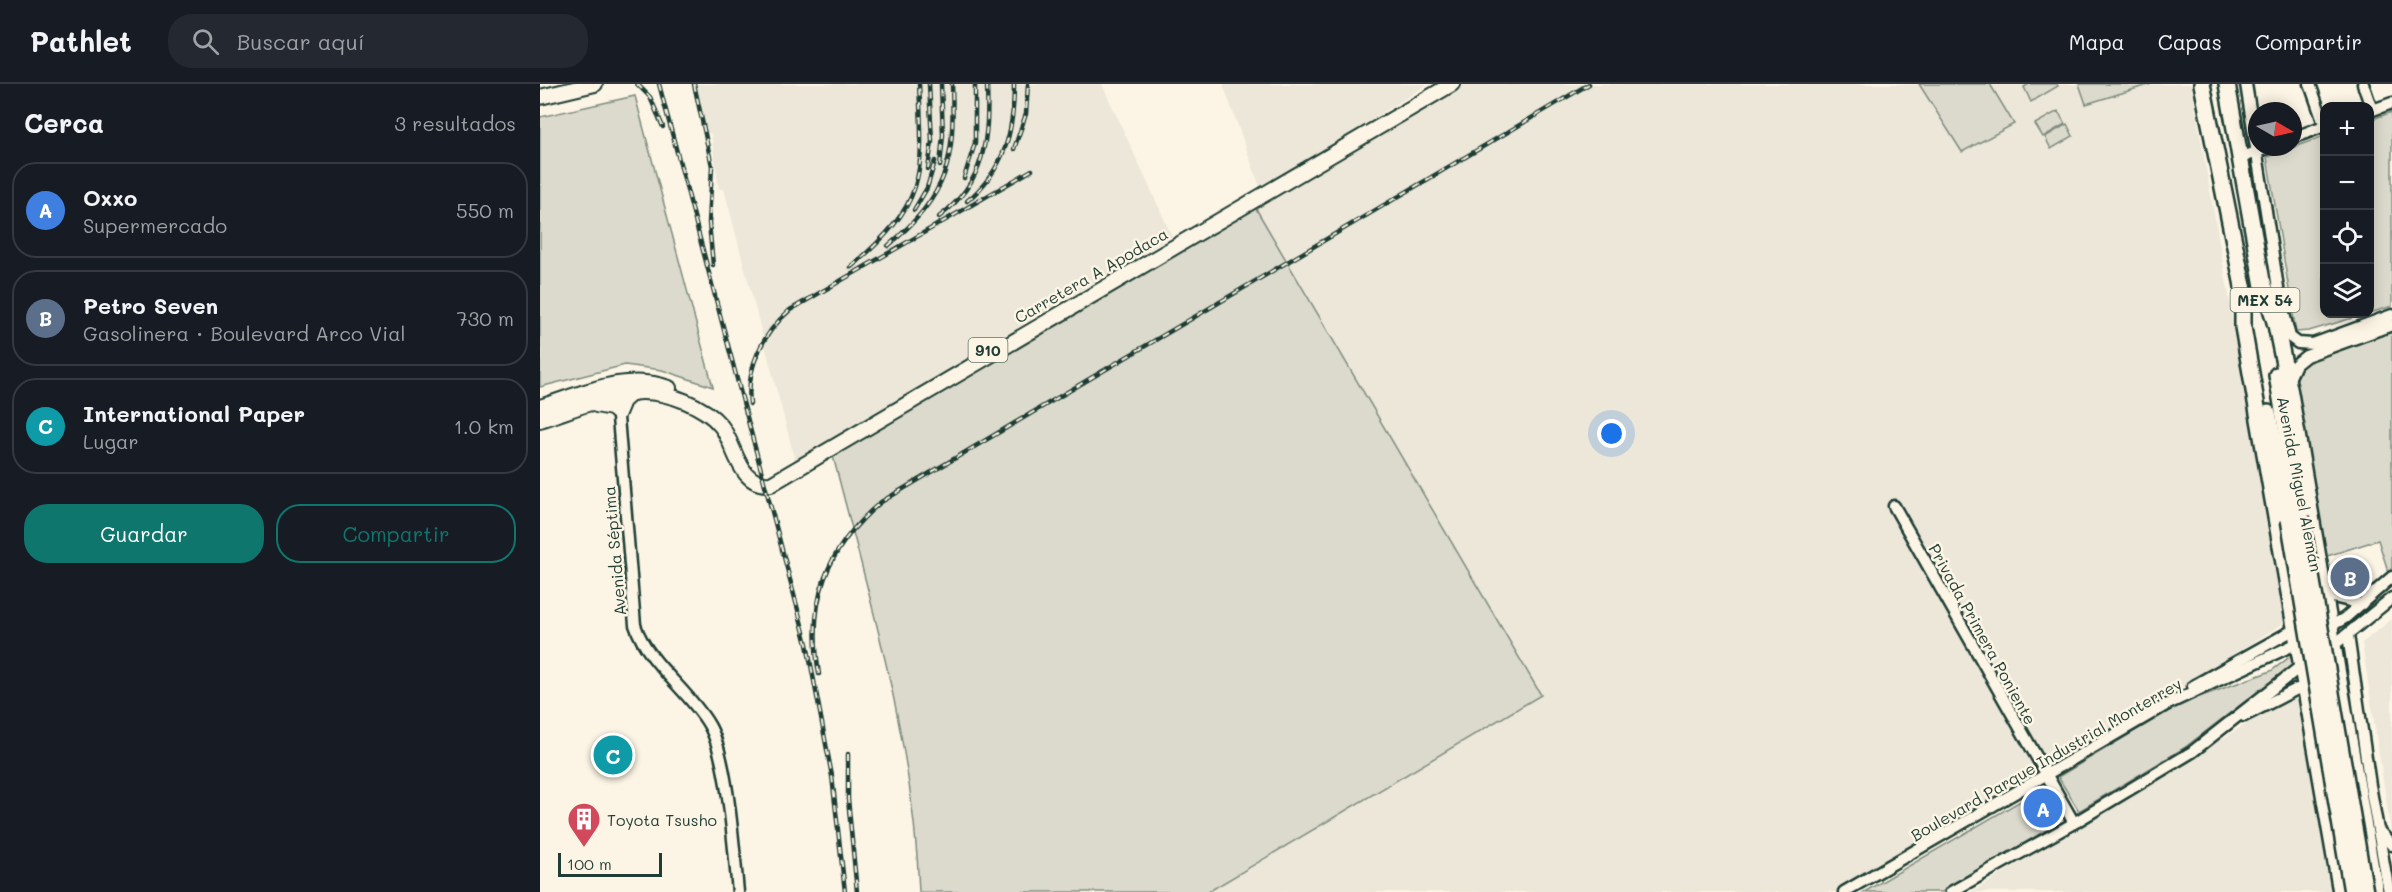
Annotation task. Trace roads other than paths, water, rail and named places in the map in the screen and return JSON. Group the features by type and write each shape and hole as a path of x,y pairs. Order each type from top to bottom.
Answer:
{"highway":[{"name":"Avenida Miguel Alemán","path":"2202,84 2243,285 2295,518 2365,892"},
{"name":"Avenida Miguel Alemán","path":"2227,84 2262,282 2295,518 2352,892"},
{"path":"2262,282 2276,325 2290,393 2332,626 2375,892"},
{"path":"2243,285 2243,327 2341,892"},
{"path":"2290,606 2311,605 2325,595"},
{"path":"2308,692 2311,681 2322,673 2333,675 2342,686"}],"main road":[{"path":"540,97 595,84"},
{"name":"910","path":"540,407 615,384 646,382 682,393 712,409 729,426 754,470 764,476 778,475 1443,84"},
{"name":"Carretera A Apodaca","path":"540,420 633,392 660,393 709,415 722,428 749,477 757,483 771,484 1452,84"},
{"path":"565,399 575,400 606,391 616,396 620,387 646,382"},
{"path":"585,406 604,406 618,413 623,401 633,392"}],"street":[{"path":"2246,84 2249,102"},
{"path":"2310,84 2320,111"},
{"path":"2363,84 2369,102"},
{"path":"2374,109 2392,103"},
{"path":"2302,134 2320,127"},
{"path":"2240,158 2248,155"},
{"path":"2257,156 2279,294 2290,393"},
{"path":"2279,294 2288,334 2300,344 2313,344 2392,315"},
{"path":"2290,377 2296,364 2306,356 2392,324"},
{"name":"Avenida Séptima","path":"616,396 635,625 643,643 703,715 712,731 720,757 738,892"},
{"name":"Privada Primera Poniente","path":"1894,506 2074,823"},
{"name":"Boulevard Parque Industrial Monterrey","path":"1844,892 2046,777 2166,705 2195,684 2296,636 2332,626 2362,604 2392,577"},
{"path":"2325,595 2362,604"},
{"path":"1951,892 2074,823 2183,757 2216,734 2303,665 2335,645 2392,598"},
{"path":"2348,635 2370,785 2389,892"},
{"path":"2216,734 2296,688 2308,692"},
{"path":"2352,755 2370,785"},
{"path":"2377,827 2392,845"}],"railway":[{"path":"637,84 650,97 663,127"},
{"path":"659,84 807,644 832,776 845,892"},
{"path":"694,84 712,166 709,223 713,265"},
{"path":"851,267 876,245 894,224 907,205 915,186 921,143 919,84"},
{"path":"928,169 932,141 929,84"},
{"path":"940,166 943,135 941,84"},
{"path":"888,246 924,209 936,192 944,174 952,135 952,84"},
{"path":"964,178 975,143 975,84"},
{"path":"939,217 967,189 981,158 987,123 987,84"},
{"path":"967,201 980,189 999,163 1009,134 1014,84"},
{"path":"1014,149 1026,114 1028,84"},
{"path":"819,674 816,623 824,579 846,539 881,502 1589,84"},
{"path":"914,210 927,188 935,161"},
{"path":"750,404 751,378 758,353 771,330 790,310 1032,170"},
{"path":"848,754 848,799 857,892"}],"place":[{"name":"Petro Seven","path":"2350,577"},
{"name":"International Paper","path":"613,755"},
{"name":"Oxxo","path":"2043,808"},
{"name":"Toyota Tsusho","path":"584,848"}]}
